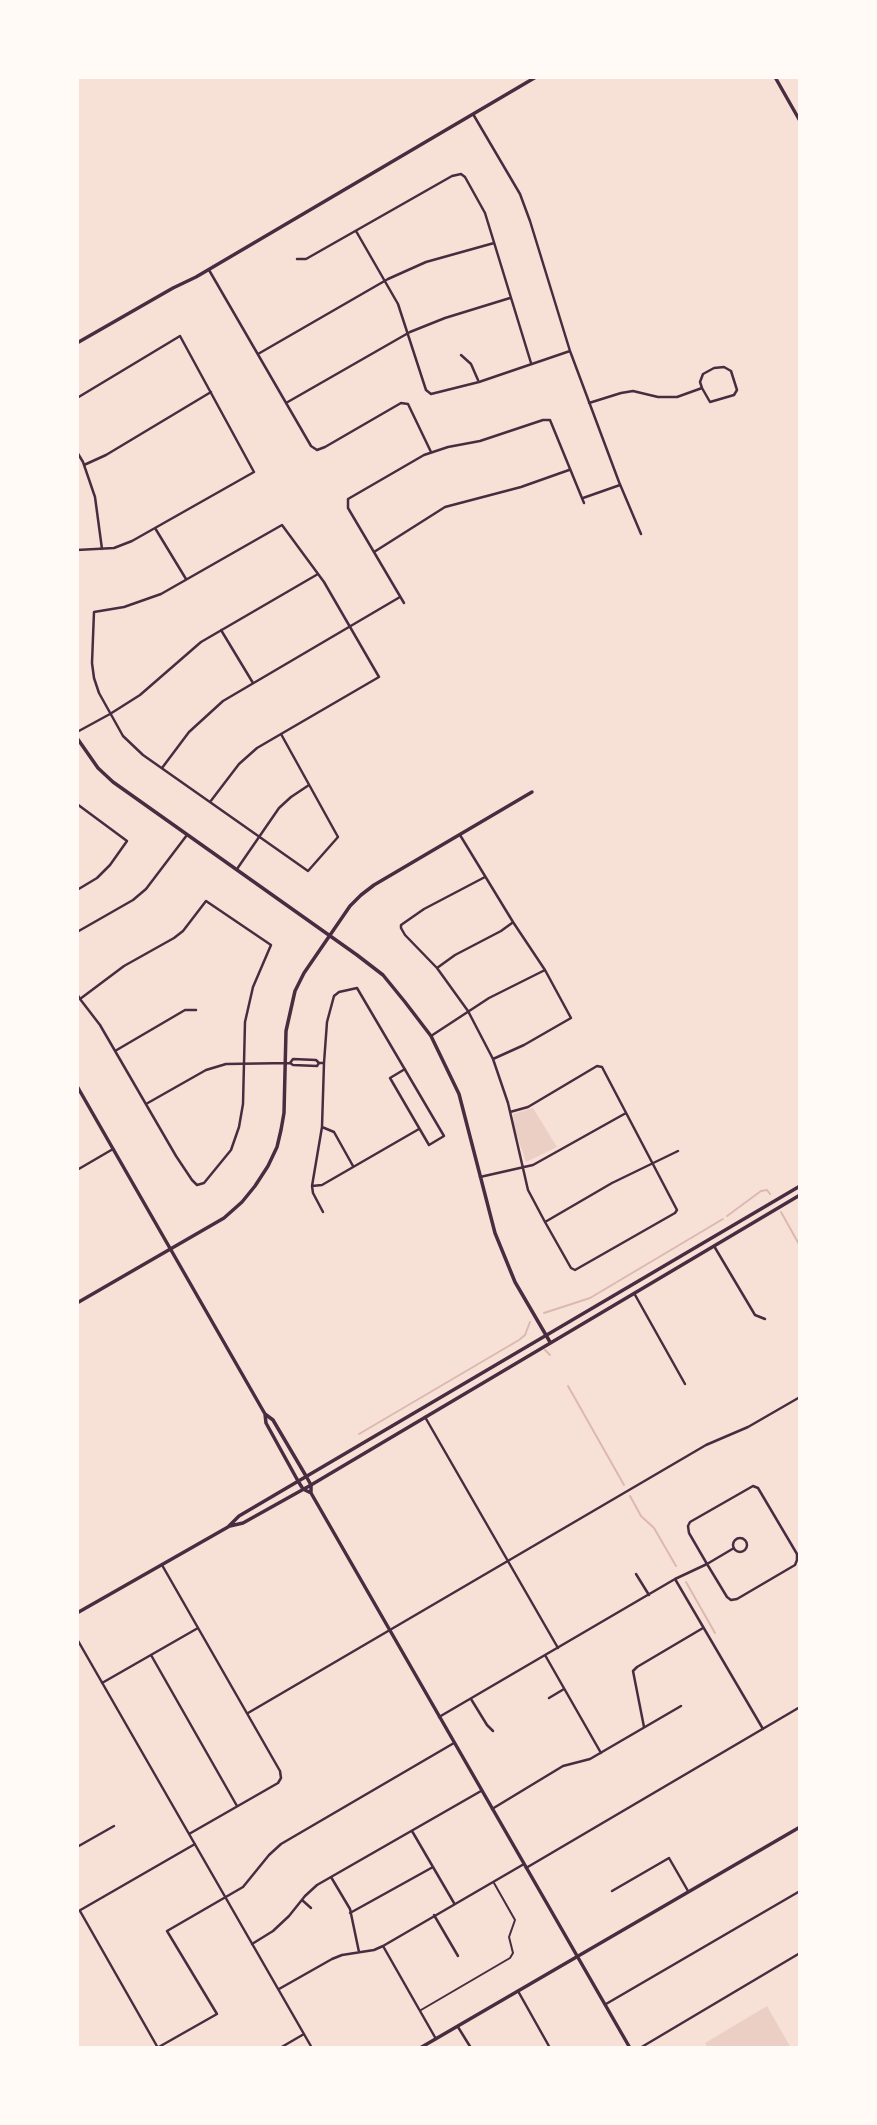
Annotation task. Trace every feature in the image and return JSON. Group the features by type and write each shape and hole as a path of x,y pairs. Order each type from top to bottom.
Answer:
{"main road":[{"path":"77,343 209,270 536,77"},
{"path":"775,77 800,121"},
{"path":"77,738 98,768 113,782 383,975 431,1036 459,1094 495,1233 505,1261 550,1342"},
{"path":"79,1302 224,1218 242,1202 268,1166 277,1147 285,1113 286,1031 295,991 330,935 361,895 532,792"},
{"path":"77,1086 265,1414 266,1423 298,1481 303,1489 310,1493 630,2048"},
{"path":"228,1527 239,1516 306,1476 800,1186"},
{"path":"77,1614 228,1527 243,1523 311,1485 800,1195"},
{"path":"265,1414 273,1420 306,1476 311,1485 310,1493"},
{"path":"390,1427 394,1436"},
{"path":"420,2048 800,1827"}],"street":[{"path":"473,114 520,194 570,351 641,534"},
{"path":"297,259 306,259 452,176 461,174 485,213 531,363"},
{"path":"356,232 398,304 426,390 431,394 479,382 570,351"},
{"path":"258,354 385,280 426,262 495,243"},
{"path":"209,270 312,446 317,450 325,447 401,403 408,404 431,452"},
{"path":"286,403 407,334 445,317 510,298"},
{"path":"77,398 180,337 254,472 132,541 114,548 77,550"},
{"path":"461,355 471,364 479,382"},
{"path":"724,367 732,372 737,390 734,395 710,402 702,388 700,382 703,374 714,368 724,367"},
{"path":"589,403 633,391 658,397 677,397 702,388"},
{"path":"84,465 106,455 211,392"},
{"path":"404,603 348,508 348,499 431,452 480,441 542,420 550,420 584,503"},
{"path":"77,452 95,497 102,549"},
{"path":"374,552 446,507 521,487 571,470"},
{"path":"583,498 620,485"},
{"path":"210,802 239,764 257,748 281,734 379,677 318,574 282,525 144,602 94,612 92,663 99,693 123,736 143,755 308,871 338,837 281,734"},
{"path":"155,528 186,580"},
{"path":"77,732 140,695 201,642 318,574"},
{"path":"162,768 189,733 223,702 400,597"},
{"path":"221,630 253,683"},
{"path":"237,869 279,808 309,785"},
{"path":"77,890 97,878 127,841 78,807"},
{"path":"77,932 133,900 146,889 187,835"},
{"path":"460,835 545,970 571,1018 493,1059"},
{"path":"485,877 424,909 401,925 405,935 437,968 468,1011 493,1059 510,1112 528,1190 571,1268 575,1270 677,1210 603,1067 597,1066 528,1107 510,1112"},
{"path":"77,994 80,999 100,1025 192,1181 197,1185 204,1183 231,1150 239,1127 243,1104 247,1010 253,987 271,945 206,901 183,931 174,938 124,966 80,999"},
{"path":"437,968 513,922"},
{"path":"431,1036 489,998 545,970"},
{"path":"323,1212 312,1186 322,1127 327,1022 334,996 339,992 357,988 405,1069 444,1136 429,1145 390,1079 405,1069"},
{"path":"115,1051 185,1010 196,1010"},
{"path":"146,1104 206,1070 226,1064 287,1063 317,1066 324,1063"},
{"path":"480,1177 540,1162 628,1112"},
{"path":"322,1127 334,1132 354,1166"},
{"path":"312,1186 322,1185 419,1129"},
{"path":"77,1170 113,1149"},
{"path":"545,1222 612,1183 678,1151"},
{"path":"713,1246 755,1315 765,1319"},
{"path":"634,1293 685,1384"},
{"path":"77,1296 79,1302"},
{"path":"248,1713 706,1445 748,1427 800,1397"},
{"path":"425,1417 558,1648"},
{"path":"748,1488 758,1488 797,1554 795,1565 731,1600 707,1564 690,1533 690,1522 748,1488"},
{"path":"439,1717 675,1579 734,1548"},
{"path":"162,1565 248,1713 280,1771 281,1778 278,1783 189,1834"},
{"path":"636,1574 649,1595"},
{"path":"675,1579 763,1729"},
{"path":"102,1682 198,1628"},
{"path":"644,1727 634,1671 703,1628"},
{"path":"77,1639 312,2048"},
{"path":"151,1655 237,1806"},
{"path":"545,1656 601,1753"},
{"path":"549,1698 564,1689"},
{"path":"471,1699 493,1731"},
{"path":"492,1809 563,1766 590,1759 681,1706"},
{"path":"278,1990 332,1959 383,1946 800,1707"},
{"path":"194,1844 78,1912 158,2048 217,2014 167,1931 243,1887 281,1844 454,1743"},
{"path":"252,1944 281,1923 317,1885 481,1791"},
{"path":"77,1847 114,1826"},
{"path":"411,1831 455,1904"},
{"path":"612,1892 669,1858 688,1891"},
{"path":"350,1913 433,1867"},
{"path":"331,1877 350,1913 360,1952"},
{"path":"605,2005 800,1891"},
{"path":"302,1900 311,1908"},
{"path":"434,1915 458,1956"},
{"path":"383,1946 436,2039"},
{"path":"640,2048 800,1953"},
{"path":"518,1991 550,2048"},
{"path":"458,2026 471,2048"},
{"path":"280,2048 304,2034"}],"lane":[{"path":"420,2011 510,1958 513,1952 509,1937 515,1920 494,1881"}],"shaded area":[{"path":"533,1108 557,1147 526,1162 514,1127 513,1114"},
{"path":"767,2006 791,2048 708,2048 705,2043"}],"waterway":[{"path":"727,1216 761,1191 767,1190 770,1194"},
{"path":"781,1212 800,1246"},
{"path":"544,1313 590,1298 723,1219"},
{"path":"359,1434 519,1340 525,1335 530,1322"},
{"path":"545,1350 550,1355"},
{"path":"568,1386 624,1485"},
{"path":"630,1496 641,1516 654,1528 676,1566"},
{"path":"686,1582 715,1633"}]}
